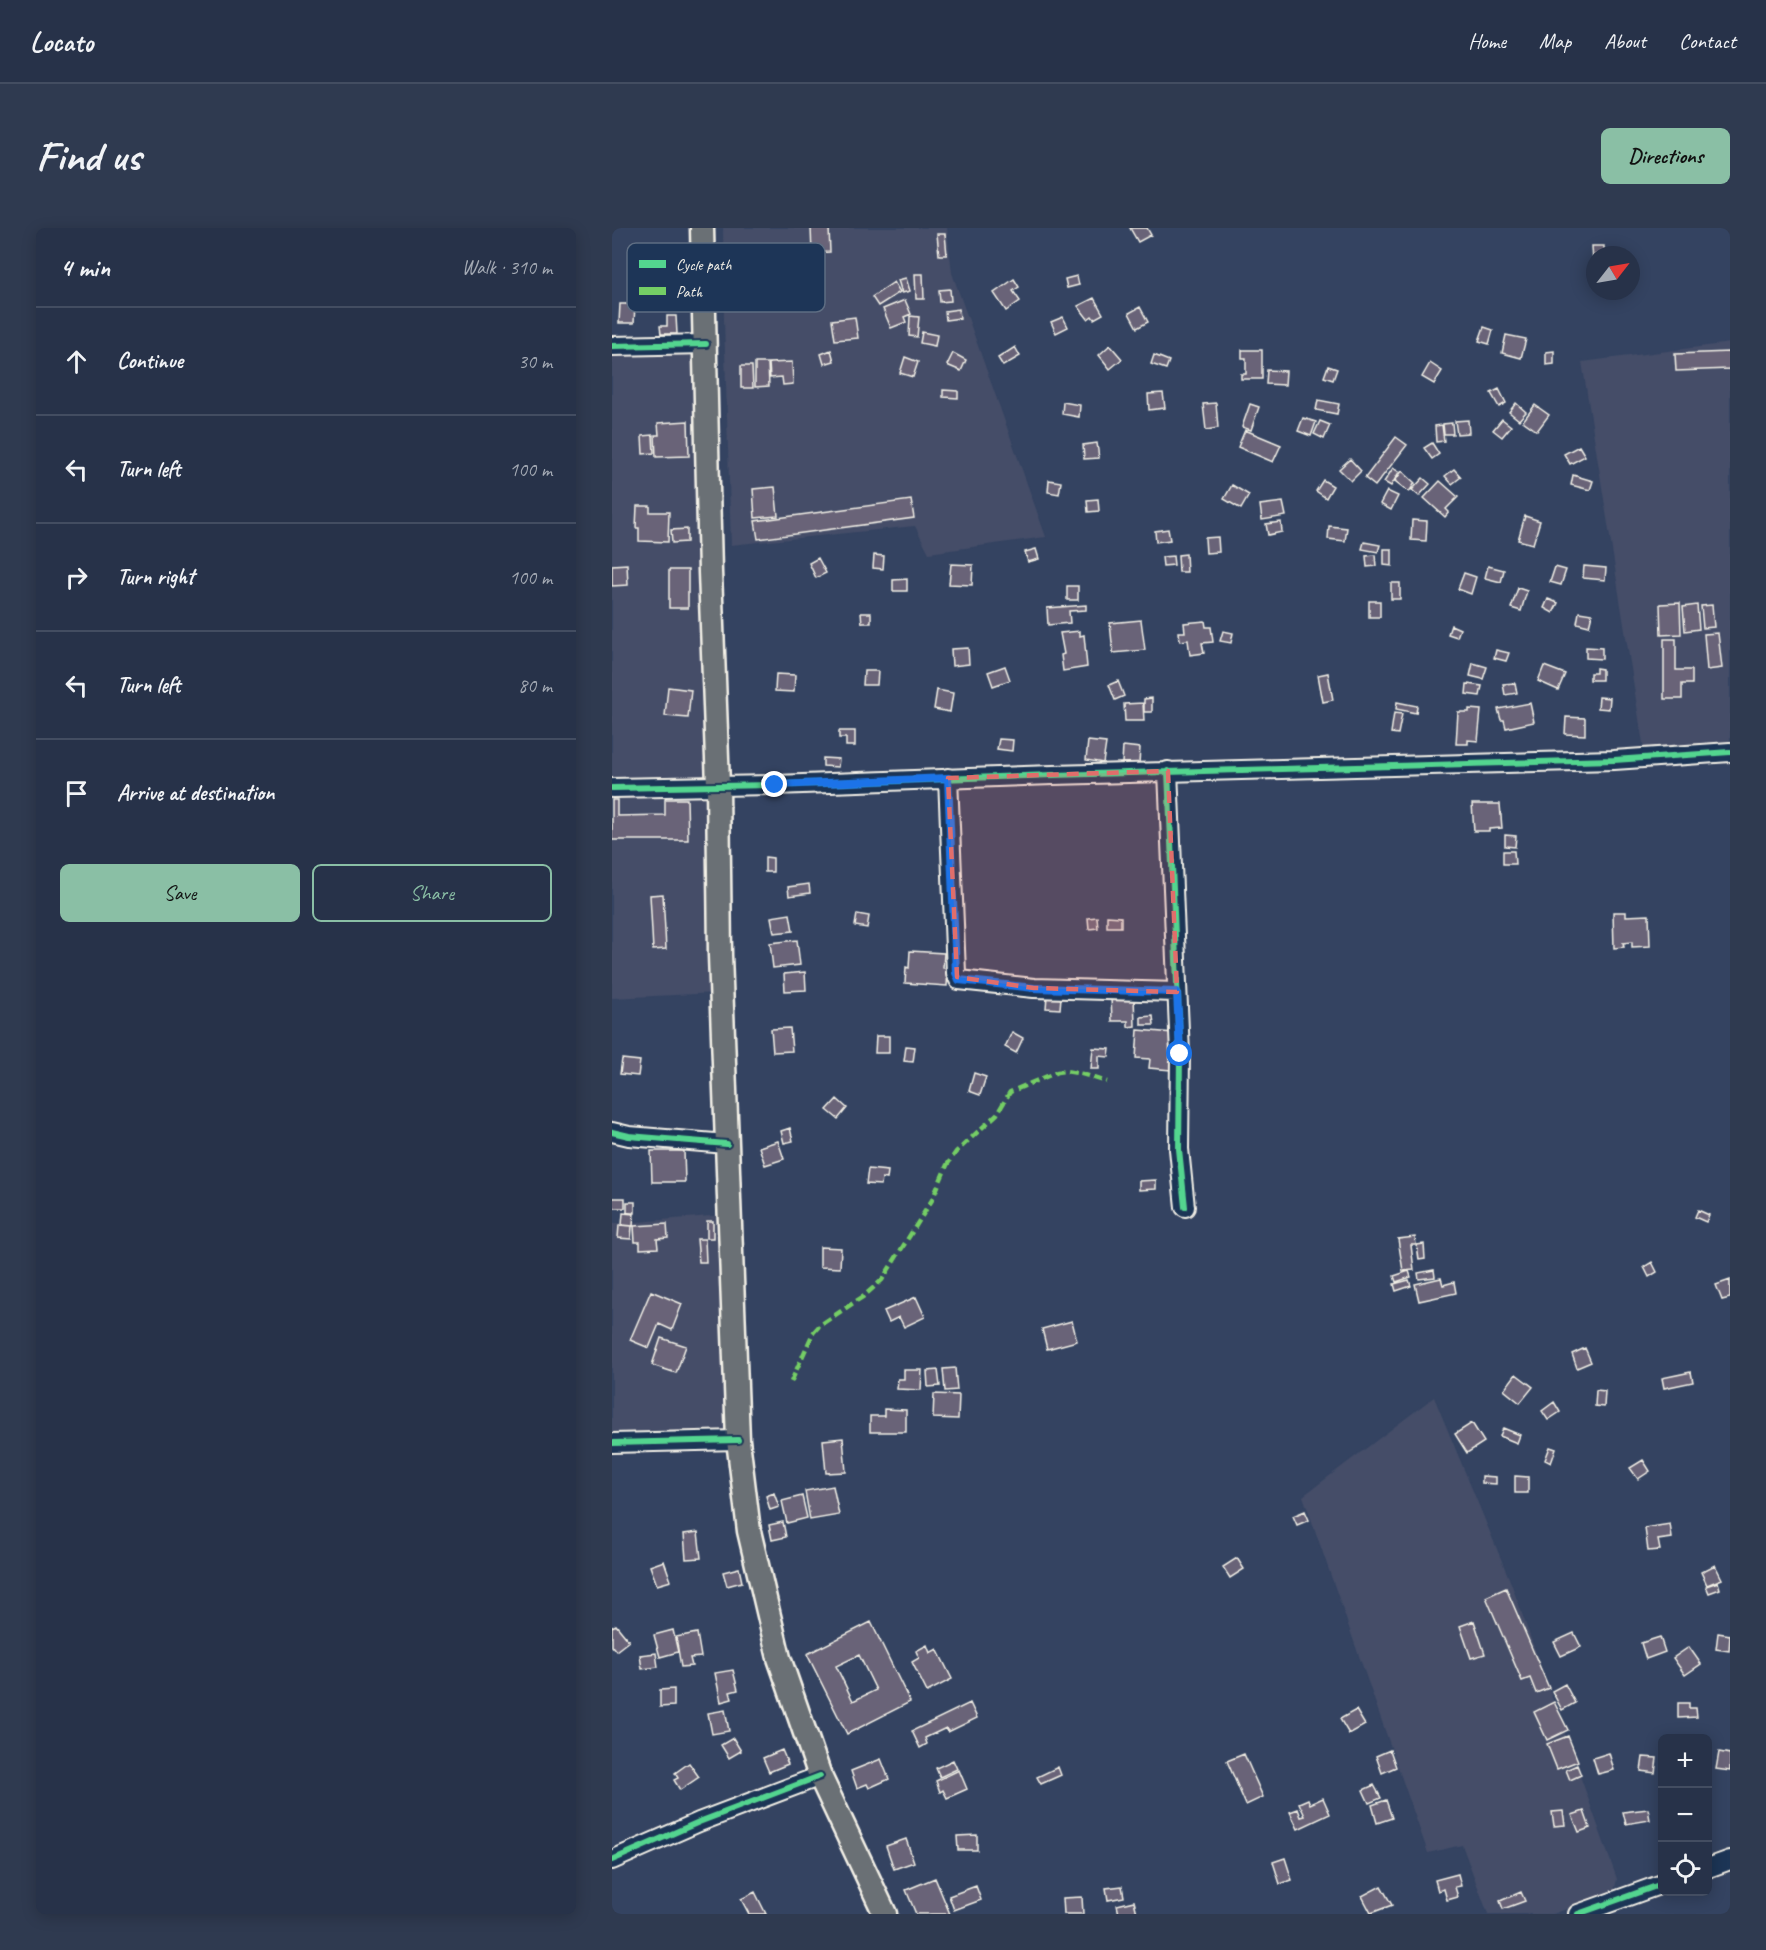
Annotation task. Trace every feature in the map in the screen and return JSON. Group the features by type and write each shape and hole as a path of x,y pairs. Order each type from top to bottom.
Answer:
{"main road":[{"path":"702,228 703,243"},
{"path":"705,312 720,955 738,1440 749,1531 779,1658 820,1776 885,1914"}],"street":[{"path":"612,346 706,344"},
{"path":"612,788 1603,760 1730,753"},
{"path":"1168,771 1180,1054 1179,1149 1185,1207"},
{"path":"948,778 956,973 959,980 1034,988 1177,992"},
{"path":"612,1132 629,1136 727,1144"},
{"path":"612,1443 738,1440"},
{"path":"612,1860 688,1826 820,1776"},
{"path":"1712,1866 1730,1860"},
{"path":"1578,1914 1627,1906 1658,1887"}],"highlighted area":[{"path":"1168,771 1177,992 1034,988 957,977 948,778"}],"shaded area":[{"path":"723,228 947,228 952,273 1046,537 929,553 915,526 731,545 724,312 825,312 825,243 723,243"},
{"path":"1730,343 1730,741 1644,750 1582,362"},
{"path":"612,345 699,348 717,993 612,998"},
{"path":"723,1215 738,1440 612,1443 612,1224"},
{"path":"1434,1397 1511,1583 1617,1879 1614,1892 1553,1914 1488,1914 1462,1845 1428,1853 1303,1496"}],"building":[{"path":"811,228 829,228 830,252 825,252 825,243 812,243"},
{"path":"1130,228 1147,228 1151,235 1138,242"},
{"path":"937,234 945,234 947,255 939,255"},
{"path":"915,274 923,274 924,299 916,299"},
{"path":"1077,276 1079,285 1067,288 1065,279"},
{"path":"906,278 910,291 902,293 898,280"},
{"path":"1014,279 1019,287 1013,291 1020,301 1006,311 994,293"},
{"path":"894,282 900,292 878,306 872,297"},
{"path":"950,289 951,301 940,302 939,290"},
{"path":"1094,298 1103,314 1094,319 1092,316 1088,319 1078,306"},
{"path":"905,300 911,314 904,317 906,322 891,328 883,309"},
{"path":"620,304 627,304 627,312 635,312 634,323 619,323"},
{"path":"1140,307 1148,322 1137,328 1129,313"},
{"path":"959,309 960,318 946,320 945,311"},
{"path":"667,316 676,316 677,334 661,334 660,326 667,326"},
{"path":"910,316 919,317 917,337 909,336"},
{"path":"855,317 858,338 835,340 832,320"},
{"path":"1063,317 1068,327 1056,333 1051,322"},
{"path":"1484,327 1493,330 1489,344 1479,341"},
{"path":"922,332 937,335 935,346 920,343"},
{"path":"1506,335 1526,339 1521,358 1502,353"},
{"path":"1110,345 1122,359 1110,369 1099,355"},
{"path":"1015,347 1020,356 1003,366 998,358"},
{"path":"831,350 834,361 824,364 821,354"},
{"path":"1242,350 1262,350 1262,379 1241,379 1241,374 1246,374 1246,358 1242,358"},
{"path":"1554,351 1554,364 1546,365 1546,352"},
{"path":"1730,352 1730,369 1676,371 1675,354"},
{"path":"953,353 966,360 961,371 947,365"},
{"path":"1154,355 1169,361 1166,369 1151,364"},
{"path":"905,357 918,362 913,377 900,373"},
{"path":"792,362 793,384 783,385 782,377 770,378 769,363"},
{"path":"755,363 768,363 769,386 755,387"},
{"path":"1430,363 1442,371 1434,384 1422,377"},
{"path":"741,366 752,366 753,388 741,388"},
{"path":"1328,366 1337,369 1333,380 1324,377"},
{"path":"1267,370 1286,371 1285,385 1266,384"},
{"path":"1499,389 1506,403 1499,407 1491,393"},
{"path":"943,390 958,391 958,398 943,397"},
{"path":"1163,393 1165,408 1149,410 1148,394"},
{"path":"1318,400 1339,404 1337,414 1316,410"},
{"path":"1063,402 1080,405 1079,417 1062,414"},
{"path":"1216,403 1218,428 1206,430 1203,404"},
{"path":"1516,403 1526,412 1519,420 1509,412"},
{"path":"1250,404 1259,407 1251,430 1242,427"},
{"path":"1535,405 1549,415 1537,431 1523,421"},
{"path":"1303,418 1316,422 1311,436 1298,431"},
{"path":"1502,419 1511,426 1502,437 1493,430"},
{"path":"1468,420 1469,433 1457,434 1455,421"},
{"path":"688,421 689,456 656,457 655,435 659,435 658,423"},
{"path":"1320,421 1330,425 1324,439 1314,434"},
{"path":"1452,423 1453,434 1444,434 1443,424"},
{"path":"1442,425 1444,441 1436,442 1435,426"},
{"path":"1245,430 1281,445 1273,462 1238,447"},
{"path":"653,435 654,453 643,454 642,436"},
{"path":"1396,437 1407,445 1375,486 1365,478"},
{"path":"1097,443 1099,458 1084,459 1083,445"},
{"path":"1432,443 1439,454 1432,459 1424,448"},
{"path":"1579,446 1585,456 1570,464 1564,454"},
{"path":"1350,459 1361,471 1351,481 1339,469"},
{"path":"1393,468 1399,472 1391,486 1384,482"},
{"path":"1454,469 1461,477 1452,484 1445,476"},
{"path":"1402,471 1415,483 1409,492 1395,481"},
{"path":"1573,475 1593,481 1590,490 1571,485"},
{"path":"1423,478 1430,484 1419,496 1412,490"},
{"path":"1049,480 1061,482 1059,494 1048,492"},
{"path":"1323,480 1333,486 1326,498 1316,491"},
{"path":"1440,481 1458,497 1446,509 1449,512 1445,517 1424,498"},
{"path":"1232,485 1249,495 1241,509 1224,499"},
{"path":"775,487 778,516 755,518 753,489"},
{"path":"1387,491 1398,496 1391,510 1380,504"},
{"path":"1098,499 1099,511 1088,512 1087,500"},
{"path":"911,500 914,518 758,539 755,521"},
{"path":"1283,502 1286,516 1262,520 1260,505"},
{"path":"637,506 650,506 650,512 669,512 668,542 639,541 639,528 636,528"},
{"path":"1525,516 1540,521 1533,544 1518,540"},
{"path":"1412,520 1427,521 1426,541 1411,540"},
{"path":"1281,522 1282,532 1268,535 1266,524"},
{"path":"1329,526 1347,528 1345,541 1328,539"},
{"path":"687,529 687,542 672,543 671,530"},
{"path":"1168,529 1170,540 1156,542 1155,531"},
{"path":"1218,537 1219,552 1206,553 1205,538"},
{"path":"1364,542 1380,545 1378,552 1362,549"},
{"path":"1036,549 1039,559 1028,562 1025,552"},
{"path":"1384,549 1392,549 1392,566 1384,565"},
{"path":"1186,554 1187,572 1179,572 1178,555"},
{"path":"874,555 884,556 883,569 873,568"},
{"path":"1375,555 1376,566 1367,567 1366,556"},
{"path":"1173,556 1174,565 1163,566 1162,557"},
{"path":"818,558 826,573 816,578 809,563"},
{"path":"627,564 628,585 612,586 612,565"},
{"path":"951,564 973,565 972,585 949,584"},
{"path":"1488,566 1504,570 1501,582 1485,578"},
{"path":"1584,566 1606,568 1605,580 1583,578"},
{"path":"1555,567 1566,570 1561,585 1550,582"},
{"path":"669,570 688,570 688,608 669,608"},
{"path":"1464,573 1476,577 1471,594 1458,589"},
{"path":"907,579 907,591 893,591 893,580"},
{"path":"1391,583 1400,583 1400,599 1391,599"},
{"path":"1067,586 1078,586 1078,600 1067,600"},
{"path":"1518,588 1527,591 1521,611 1511,608"},
{"path":"1548,599 1558,603 1553,613 1544,608"},
{"path":"1369,601 1380,601 1380,617 1369,617"},
{"path":"1680,603 1681,634 1661,635 1660,604"},
{"path":"1086,605 1086,610 1069,611 1070,623 1048,625 1047,608"},
{"path":"1697,605 1699,629 1685,631 1683,607"},
{"path":"1712,605 1714,627 1703,628 1701,606"},
{"path":"1579,612 1592,614 1589,626 1577,623"},
{"path":"861,613 871,613 871,623 862,623"},
{"path":"1141,620 1145,650 1113,653 1110,623"},
{"path":"1205,621 1206,627 1211,627 1213,642 1202,643 1204,653 1190,655 1188,640 1180,641 1179,632 1185,632 1184,623"},
{"path":"1451,625 1460,629 1457,637 1448,634"},
{"path":"1080,631 1080,636 1084,635 1087,667 1063,671 1061,655 1064,654 1060,633"},
{"path":"1223,631 1233,633 1231,643 1220,641"},
{"path":"1718,633 1722,668 1707,670 1704,634"},
{"path":"1664,639 1676,639 1676,670 1692,670 1692,684 1682,684 1682,699 1664,699"},
{"path":"1586,647 1602,648 1602,659 1586,658"},
{"path":"968,648 969,664 952,666 951,649"},
{"path":"1496,650 1509,653 1506,661 1494,658"},
{"path":"1473,663 1487,667 1483,679 1470,676"},
{"path":"1005,666 1010,680 993,686 988,672"},
{"path":"1544,666 1565,674 1558,690 1538,681"},
{"path":"1596,668 1602,669 1602,680 1590,680 1590,673 1596,673"},
{"path":"864,671 878,671 877,685 863,685"},
{"path":"1328,673 1333,700 1323,702 1318,675"},
{"path":"776,674 795,675 794,692 775,691"},
{"path":"1118,681 1124,696 1115,700 1109,685"},
{"path":"1515,683 1517,693 1505,695 1503,684"},
{"path":"1467,684 1482,686 1480,696 1466,694"},
{"path":"668,687 691,690 688,718 665,716"},
{"path":"937,690 953,693 950,712 934,709"},
{"path":"1599,697 1610,698 1609,709 1598,708"},
{"path":"1152,698 1152,712 1144,712 1144,699"},
{"path":"1397,702 1417,706 1416,713 1396,709"},
{"path":"1143,703 1144,721 1125,721 1124,704"},
{"path":"1530,703 1534,722 1506,728 1498,709"},
{"path":"1469,709 1481,710 1478,741 1468,740 1468,744 1456,744 1458,712 1469,712"},
{"path":"1394,713 1402,714 1398,734 1391,733"},
{"path":"1566,717 1585,718 1585,735 1565,734"},
{"path":"839,731 855,731 855,746 846,746 846,738 839,738"},
{"path":"999,739 1013,740 1012,751 997,749"},
{"path":"1088,741 1106,743 1103,763 1086,760"},
{"path":"1123,746 1140,748 1139,764 1122,763"},
{"path":"823,758 839,759 838,767 823,766"},
{"path":"665,799 687,799 688,840 612,840 612,800 617,800 617,816 665,815"},
{"path":"1472,804 1500,804 1502,828 1474,831"},
{"path":"1505,835 1516,836 1515,847 1505,846"},
{"path":"1503,851 1514,851 1515,864 1503,864"},
{"path":"765,857 773,858 773,872 765,872"},
{"path":"809,884 810,893 789,896 788,887"},
{"path":"663,894 666,949 653,950 650,895"},
{"path":"1613,912 1626,912 1626,916 1649,915 1650,946 1632,947 1632,942 1623,943 1624,947 1614,948"},
{"path":"790,914 793,931 774,933 771,917"},
{"path":"857,914 869,916 867,928 855,926"},
{"path":"1107,916 1121,917 1121,927 1107,927"},
{"path":"1097,917 1098,928 1089,929 1088,918"},
{"path":"797,940 800,965 773,968 770,943"},
{"path":"910,951 944,953 943,968 948,969 947,986 905,983"},
{"path":"805,972 806,990 785,991 784,974"},
{"path":"1047,996 1061,997 1060,1009 1046,1008"},
{"path":"1134,996 1135,1026 1128,1027 1128,1021 1112,1021 1111,997"},
{"path":"1153,1016 1154,1025 1141,1025 1141,1017"},
{"path":"790,1028 792,1051 773,1052 771,1029"},
{"path":"1138,1030 1174,1033 1171,1070 1149,1068 1150,1059 1136,1058"},
{"path":"1012,1032 1023,1038 1016,1053 1005,1047"},
{"path":"876,1036 889,1036 889,1053 875,1053"},
{"path":"906,1046 915,1047 913,1062 904,1061"},
{"path":"1093,1048 1110,1049 1109,1057 1099,1056 1099,1069 1091,1069"},
{"path":"622,1059 640,1061 638,1076 620,1074"},
{"path":"974,1073 986,1077 980,1095 969,1091"},
{"path":"837,1099 847,1108 838,1119 827,1110"},
{"path":"790,1128 793,1141 784,1143 781,1131"},
{"path":"778,1141 784,1159 765,1165 759,1147"},
{"path":"651,1151 684,1151 685,1182 652,1182"},
{"path":"868,1169 888,1171 887,1179 882,1178 881,1185 866,1184"},
{"path":"1156,1180 1156,1189 1139,1190 1139,1181"},
{"path":"612,1198 625,1198 625,1208 612,1208"},
{"path":"627,1202 635,1202 635,1213 627,1213"},
{"path":"1698,1210 1709,1215 1706,1222 1695,1217"},
{"path":"623,1213 634,1214 633,1226 622,1225"},
{"path":"707,1221 713,1221 713,1238 707,1238"},
{"path":"667,1224 668,1238 657,1239 658,1248 640,1249 640,1242 635,1242 634,1226"},
{"path":"619,1225 632,1226 631,1239 618,1238"},
{"path":"1415,1237 1416,1245 1411,1245 1414,1270 1403,1271 1398,1239"},
{"path":"697,1239 705,1239 706,1262 699,1262"},
{"path":"1424,1244 1425,1259 1419,1260 1417,1245"},
{"path":"820,1247 841,1248 840,1268 820,1267"},
{"path":"1652,1262 1657,1272 1649,1277 1644,1267"},
{"path":"1434,1270 1435,1277 1419,1279 1418,1273"},
{"path":"1409,1271 1411,1277 1396,1282 1394,1276"},
{"path":"1441,1278 1443,1285 1454,1282 1456,1293 1419,1301 1415,1284"},
{"path":"1409,1280 1411,1286 1396,1291 1394,1284"},
{"path":"1730,1280 1730,1298 1722,1300 1716,1285"},
{"path":"651,1291 682,1304 672,1330 659,1324 649,1348 630,1340"},
{"path":"916,1297 925,1317 904,1327 899,1317 889,1322 884,1311"},
{"path":"1072,1321 1077,1341 1047,1349 1042,1329"},
{"path":"661,1338 686,1346 676,1373 652,1365"},
{"path":"1585,1348 1591,1362 1577,1368 1572,1354"},
{"path":"955,1368 957,1390 945,1391 943,1369"},
{"path":"904,1370 922,1370 921,1390 897,1389 898,1379 904,1379"},
{"path":"938,1370 940,1386 928,1387 927,1371"},
{"path":"1691,1372 1693,1382 1664,1388 1662,1378"},
{"path":"1516,1374 1533,1387 1520,1403 1504,1390"},
{"path":"1596,1390 1605,1391 1604,1407 1595,1406"},
{"path":"934,1394 959,1395 958,1419 933,1418"},
{"path":"1554,1402 1560,1412 1548,1420 1542,1411"},
{"path":"884,1409 906,1410 906,1432 870,1432 870,1416 884,1416"},
{"path":"1472,1423 1484,1442 1467,1453 1455,1434"},
{"path":"1503,1428 1520,1435 1517,1443 1500,1436"},
{"path":"843,1438 846,1472 826,1473 823,1440"},
{"path":"1550,1447 1556,1449 1551,1463 1545,1460"},
{"path":"1643,1460 1650,1471 1638,1479 1630,1468"},
{"path":"1482,1476 1496,1477 1496,1484 1482,1483"},
{"path":"1515,1476 1528,1477 1528,1493 1515,1493"},
{"path":"833,1486 839,1515 810,1520 805,1491"},
{"path":"774,1493 779,1507 770,1510 766,1496"},
{"path":"802,1496 807,1518 787,1523 782,1501"},
{"path":"1305,1511 1309,1520 1297,1525 1293,1516"},
{"path":"783,1522 786,1537 772,1540 769,1525"},
{"path":"1670,1524 1672,1538 1658,1540 1660,1550 1648,1551 1645,1528"},
{"path":"698,1532 701,1558 686,1559 684,1534"},
{"path":"1237,1558 1244,1569 1230,1578 1223,1567"},
{"path":"664,1561 671,1581 657,1585 650,1566"},
{"path":"1715,1565 1722,1579 1707,1585 1701,1572"},
{"path":"739,1568 742,1582 727,1586 723,1572"},
{"path":"1718,1582 1720,1589 1709,1593 1706,1586"},
{"path":"1506,1588 1549,1688 1536,1693 1530,1678 1522,1681 1486,1597"},
{"path":"1474,1621 1485,1654 1471,1658 1460,1626"},
{"path":"871,1622 910,1702 847,1734 807,1654","holes":["859,1655 876,1690 853,1701 836,1666"]},
{"path":"616,1625 629,1641 616,1651 612,1646 612,1627"},
{"path":"673,1630 678,1652 660,1657 654,1635"},
{"path":"697,1633 701,1657 690,1658 692,1666 681,1667 676,1637"},
{"path":"1574,1633 1581,1647 1561,1656 1554,1642"},
{"path":"1718,1633 1730,1635 1729,1651 1716,1649"},
{"path":"1660,1637 1665,1652 1646,1659 1641,1643"},
{"path":"927,1645 930,1653 937,1649 952,1679 927,1692 912,1662 919,1658 916,1651"},
{"path":"1689,1647 1701,1664 1685,1675 1673,1658"},
{"path":"656,1653 658,1667 642,1669 640,1655"},
{"path":"733,1670 738,1690 730,1692 732,1699 721,1702 715,1673"},
{"path":"1565,1684 1575,1703 1562,1710 1552,1691"},
{"path":"674,1689 674,1706 660,1707 660,1690"},
{"path":"1554,1702 1568,1730 1547,1740 1534,1712"},
{"path":"970,1703 977,1718 948,1732 946,1728 925,1738 927,1744 920,1748 912,1731"},
{"path":"1678,1703 1689,1703 1689,1708 1696,1708 1697,1717 1678,1718"},
{"path":"725,1710 729,1731 712,1734 708,1713"},
{"path":"1356,1710 1365,1725 1349,1734 1340,1719"},
{"path":"1568,1736 1578,1761 1557,1769 1547,1744"},
{"path":"733,1738 741,1751 729,1758 721,1745"},
{"path":"782,1750 788,1764 769,1772 763,1758"},
{"path":"1390,1750 1396,1767 1382,1773 1376,1756"},
{"path":"1719,1752 1730,1754 1730,1771 1716,1769"},
{"path":"1609,1753 1614,1770 1598,1774 1593,1758"},
{"path":"1244,1754 1263,1797 1246,1805 1227,1761"},
{"path":"1643,1757 1657,1758 1655,1773 1641,1771"},
{"path":"881,1759 889,1779 869,1788 867,1784 857,1788 851,1771"},
{"path":"953,1760 957,1769 940,1777 936,1768"},
{"path":"689,1763 699,1777 680,1790 674,1780 678,1778 675,1773"},
{"path":"1577,1765 1581,1775 1570,1780 1566,1770"},
{"path":"1058,1767 1061,1775 1041,1784 1037,1777"},
{"path":"959,1770 967,1789 947,1798 943,1790 940,1792 936,1781"},
{"path":"1374,1785 1381,1798 1369,1803 1363,1790"},
{"path":"1323,1798 1330,1814 1298,1829 1290,1812 1298,1809 1301,1817 1305,1816 1299,1803 1308,1799 1310,1804"},
{"path":"1386,1800 1392,1818 1377,1823 1372,1805"},
{"path":"1648,1809 1650,1820 1626,1824 1623,1812"},
{"path":"1563,1811 1565,1825 1554,1826 1552,1812"},
{"path":"1584,1811 1590,1828 1579,1832 1572,1815"},
{"path":"977,1835 977,1850 958,1850 957,1836"},
{"path":"906,1839 914,1862 894,1869 886,1846"},
{"path":"1285,1858 1292,1880 1280,1884 1273,1862"},
{"path":"1458,1874 1461,1886 1455,1887 1458,1897 1447,1900 1444,1889 1438,1891 1435,1880"},
{"path":"935,1878 950,1914 916,1914 906,1890"},
{"path":"976,1886 981,1900 954,1910 949,1896"},
{"path":"1122,1886 1124,1897 1108,1900 1106,1888"},
{"path":"1381,1886 1392,1905 1371,1913 1362,1896"},
{"path":"755,1892 766,1914 749,1914 741,1899"},
{"path":"1521,1892 1525,1901 1503,1909 1500,1901"},
{"path":"1082,1897 1083,1914 1064,1914 1063,1898"},
{"path":"1134,1901 1137,1913 1119,1914 1117,1905"}],"marked path":[{"path":"791,1382 813,1333 820,1325 864,1296 882,1280 932,1200 947,1165 956,1152 997,1114 1010,1092 1057,1072 1066,1071 1107,1082"}],"cycle path":[{"path":"612,346 706,344"},
{"path":"612,788 1614,760 1730,752"},
{"path":"1168,771 1180,1054 1179,1149 1185,1207"},
{"path":"612,1132 629,1136 727,1144"},
{"path":"612,1443 738,1440"},
{"path":"612,1860 699,1822 820,1776"},
{"path":"1578,1914 1658,1885"}],"route":[{"path":"775,785 948,778 956,973 959,980 1034,988 1177,992 1180,1054"}]}
